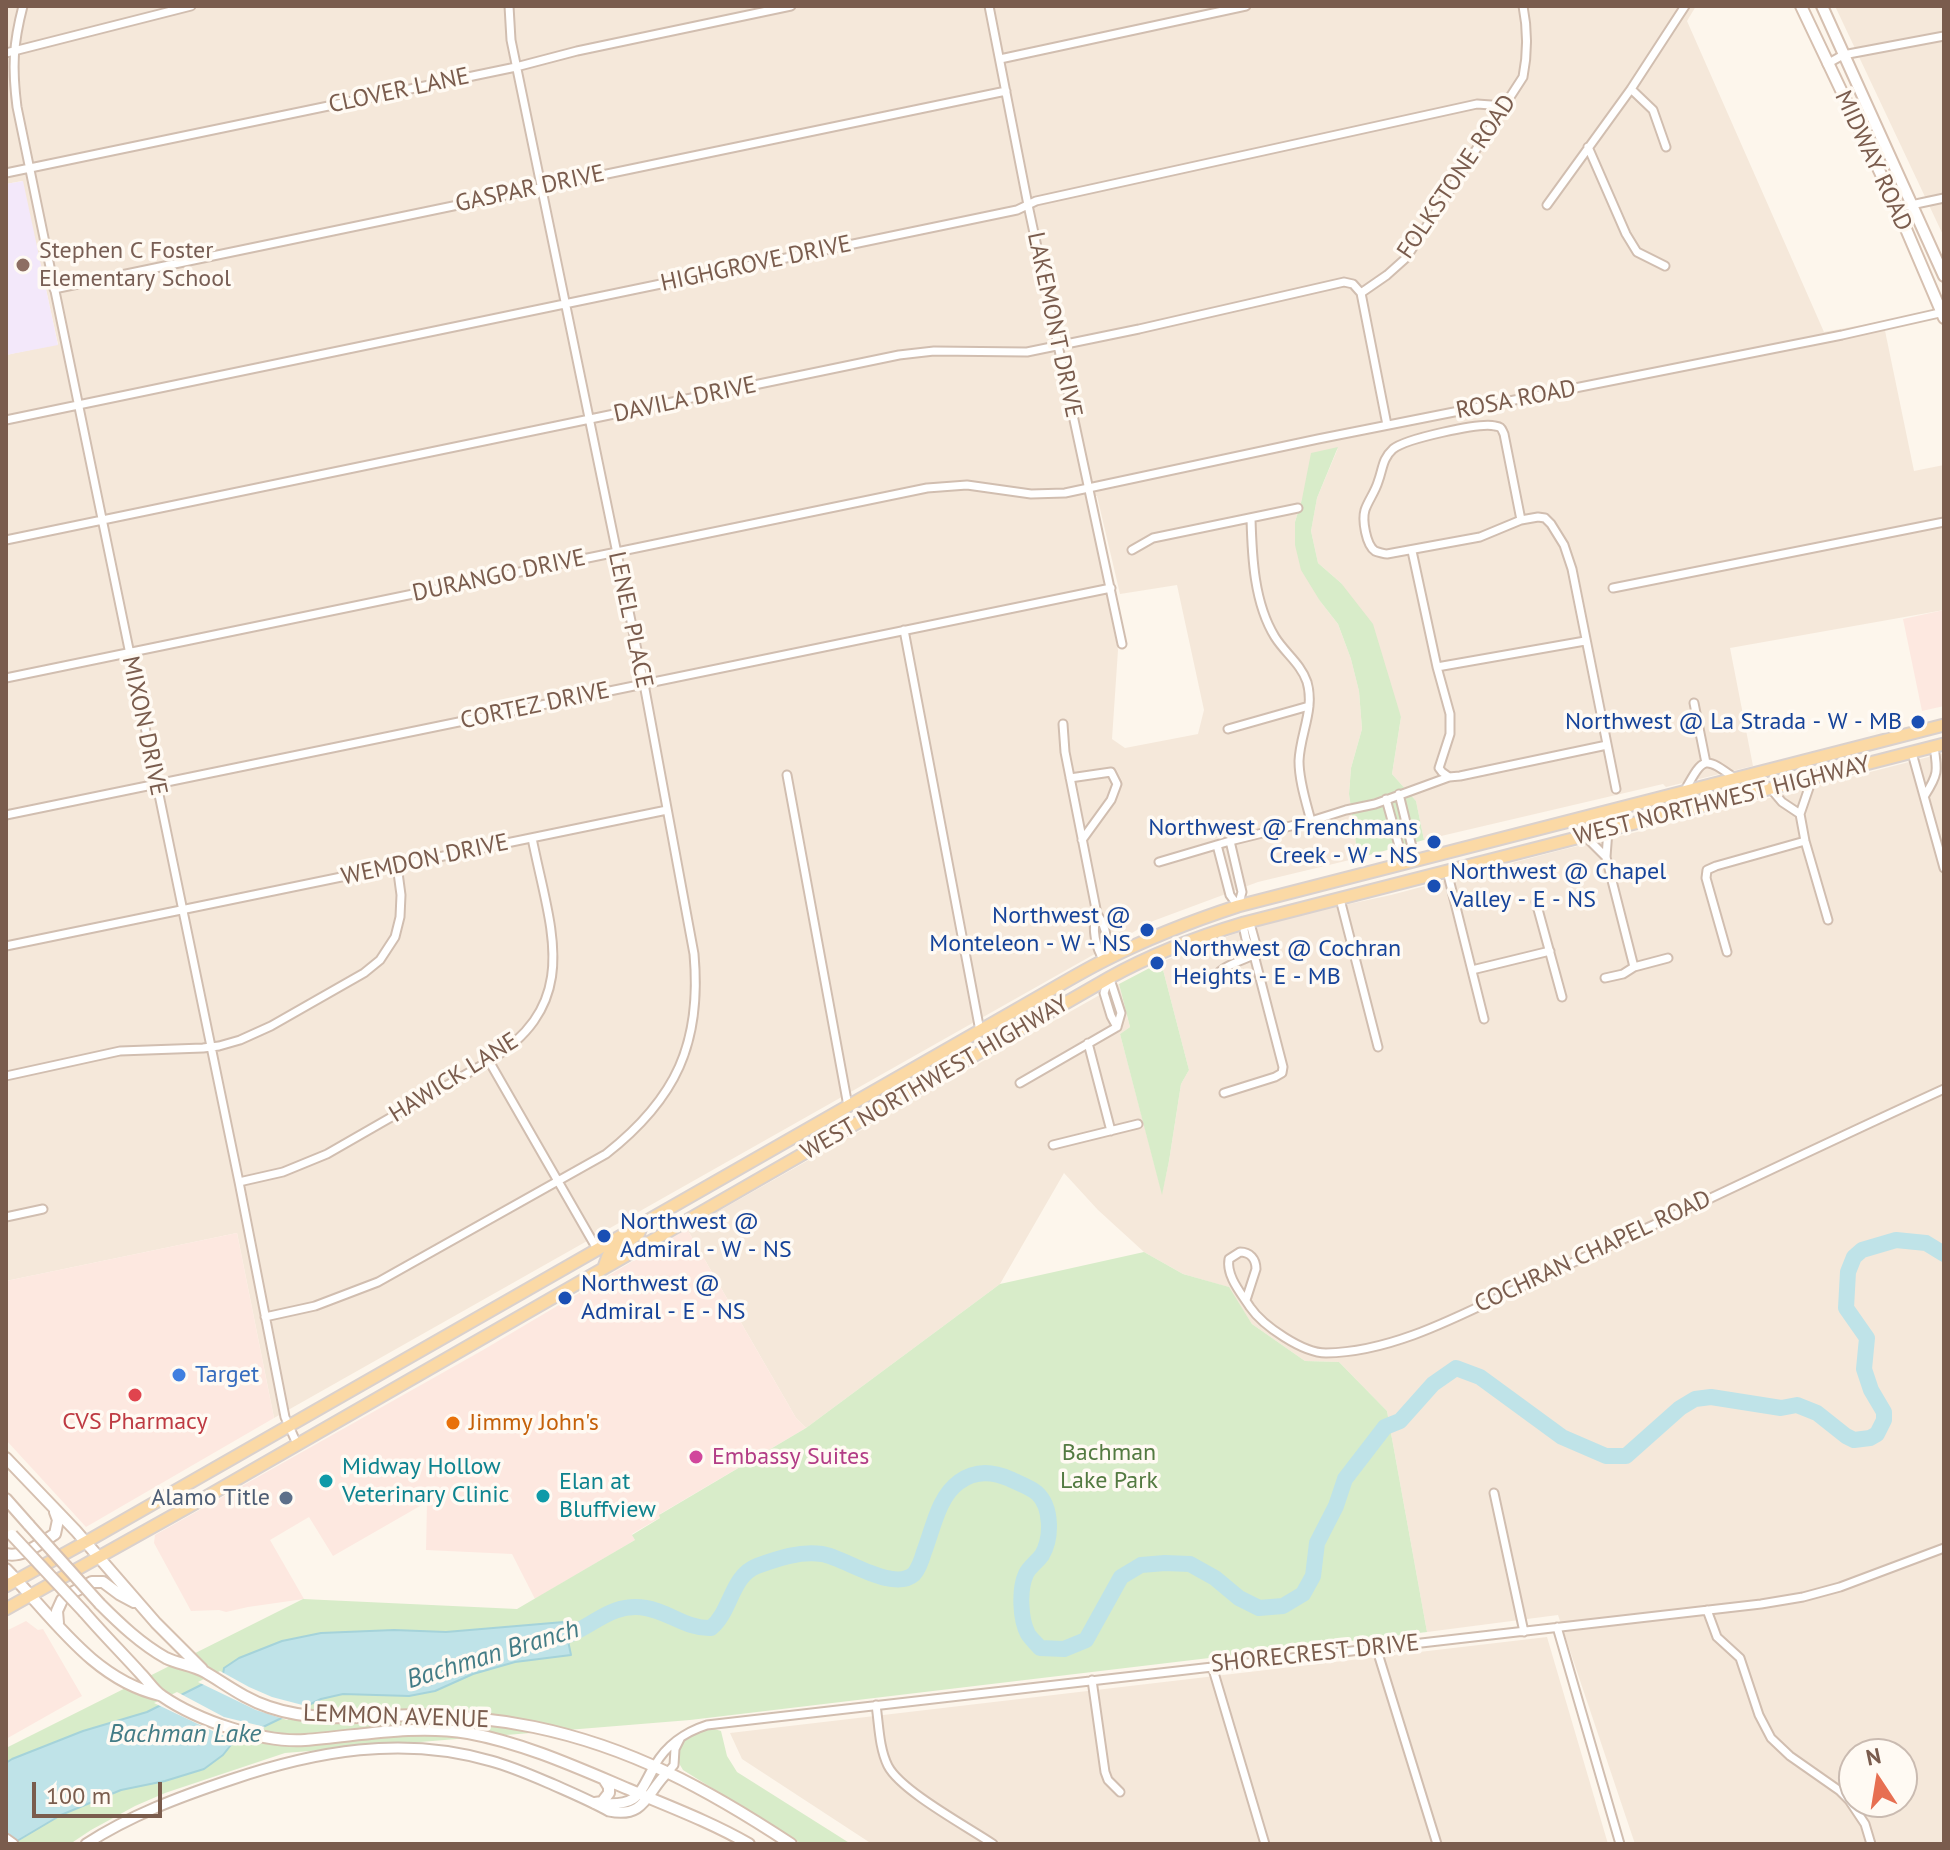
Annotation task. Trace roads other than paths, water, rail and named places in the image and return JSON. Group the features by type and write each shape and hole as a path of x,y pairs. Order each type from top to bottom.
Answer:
{"main road":[{"name":"MIDWAY ROAD","path":"1801,6 1897,208 1943,314"},
{"name":"MIDWAY ROAD","path":"1822,6 1944,276"},
{"name":"WEST NORTHWEST HIGHWAY","path":"11,1583 1104,961 1174,928 1238,906 1944,725"},
{"path":"1908,735 1912,753"},
{"name":"WEST NORTHWEST HIGHWAY","path":"6,1609 1109,978 1180,944 1244,923 1939,746"},
{"path":"1410,862 1414,880"},
{"path":"1238,906 1244,923"},
{"path":"1104,961 1109,978"},
{"path":"980,1031 989,1047"},
{"path":"848,1106 854,1124"},
{"path":"686,1198 695,1216"},
{"path":"604,1268 608,1256 639,1233 642,1224"},
{"path":"455,1330 466,1347"},
{"path":"6,1458 139,1605 205,1672"},
{"path":"195,1480 206,1497"},
{"name":"LEMMON AVENUE","path":"6,1499 100,1604 142,1643 168,1659 205,1672 255,1702 284,1712 311,1716 418,1715 495,1720 590,1741 655,1765 732,1806 791,1844"},
{"path":"6,1554 22,1554 55,1534 58,1520 52,1506"},
{"name":"LEMMON AVENUE","path":"9,1531 162,1696 213,1722 236,1731 300,1740 388,1731 458,1732 486,1737 528,1749 604,1779 749,1844"},
{"path":"6,1569 11,1583 30,1595 87,1655 118,1679 162,1696"},
{"path":"59,1625 57,1611 62,1600 92,1582 103,1582 139,1605"},
{"path":"595,1803 602,1802 609,1793 604,1779"}],"street":[{"name":"MIXON DRIVE","path":"23,6 10,52 17,107 285,1417 297,1444"},
{"path":"150,17 151,6"},
{"path":"10,52 191,6"},
{"name":"LENEL PLACE","path":"265,1317 315,1306 378,1282 606,1154 630,1135 665,1093 686,1052 695,1010 697,984 694,954 644,684 516,67 509,6"},
{"name":"CLOVER LANE","path":"6,173 516,67 577,51 791,6"},
{"name":"LAKEMONT DRIVE","path":"989,6 1028,205 1122,644"},
{"path":"1000,59 1246,6"},
{"name":"FOLKSTONE ROAD","path":"1361,293 1406,258 1523,77 1528,29 1523,6"},
{"path":"1547,205 1631,89 1685,6"},
{"path":"1827,64 1843,55 1944,36"},
{"path":"1631,89 1653,110 1666,147"},
{"name":"GASPAR DRIVE","path":"54,289 1006,91"},
{"name":"HIGHGROVE DRIVE","path":"6,420 1001,213 1051,198 1477,104 1491,105 1503,111"},
{"path":"1588,147 1637,252 1665,266"},
{"path":"1897,208 1944,198"},
{"name":"DAVILA DRIVE","path":"6,540 899,355 934,351 1027,352 1344,282 1353,284 1361,293"},
{"path":"1361,293 1387,425"},
{"name":"ROSA ROAD","path":"1089,488 1943,314"},
{"path":"1521,520 1504,434 1501,428 1493,425 1413,439 1395,447 1384,459 1378,483 1364,511 1370,546 1387,554 1480,537 1534,517 1545,518 1551,524 1564,545 1572,569 1616,789"},
{"name":"DURANGO DRIVE","path":"6,678 927,488 967,485 1043,494 1089,488"},
{"path":"1132,550 1153,538 1298,508"},
{"path":"1251,518 1258,589 1267,619 1277,640 1298,664 1310,695 1299,759 1311,821"},
{"path":"1613,588 1944,522"},
{"path":"1412,551 1450,714 1450,734 1439,768 1449,777"},
{"name":"CORTEZ DRIVE","path":"6,815 1111,588"},
{"path":"904,630 980,1031"},
{"path":"1437,667 1585,641"},
{"path":"1694,703 1706,763"},
{"path":"1228,729 1309,706"},
{"path":"1063,724 1065,752 1082,840 1097,914 1103,921 1108,948 1104,961"},
{"path":"1159,862 1375,804 1449,777 1607,745"},
{"path":"1925,795 1936,777 1939,746"},
{"path":"1912,753 1944,868"},
{"path":"1684,792 1699,767 1706,763 1714,763 1736,779"},
{"path":"1070,778 1111,772 1117,784 1111,800 1082,840"},
{"path":"787,775 848,1106"},
{"path":"1812,779 1800,814 1828,920"},
{"path":"1771,789 1782,802 1800,814"},
{"path":"1386,799 1401,853 1410,862 1413,851 1399,794"},
{"name":"WEMDON DRIVE","path":"6,946 667,810"},
{"path":"1608,830 1606,857 1634,967"},
{"path":"1585,836 1606,857"},
{"name":"HAWICK LANE","path":"239,1182 283,1172 327,1154 509,1049 532,1025 545,1002 553,977 554,947 532,838"},
{"path":"1230,841 1242,892 1238,906"},
{"path":"1727,952 1706,878 1707,870 1805,841"},
{"path":"1217,845 1230,895 1238,906"},
{"path":"6,1076 120,1051 211,1047 258,1033 364,973 380,960 395,937 400,917 397,865"},
{"path":"1447,871 1484,1019"},
{"path":"1340,899 1378,1047"},
{"path":"1536,902 1562,997"},
{"path":"1224,1093 1282,1073 1282,1060 1254,955 1243,929 1244,923"},
{"path":"1472,970 1550,951"},
{"path":"1211,983 1220,971 1254,955"},
{"path":"1605,978 1668,958"},
{"path":"1020,1083 1117,1027 1121,1013 1109,978"},
{"path":"1109,978 1104,993 1117,1027"},
{"path":"1109,1011 1119,1008"},
{"path":"1088,1043 1111,1131"},
{"path":"489,1061 597,1249"},
{"name":"COCHRAN CHAPEL ROAD","path":"1246,1300 1256,1264 1249,1254 1240,1252 1229,1259 1227,1266 1246,1300 1259,1318 1308,1350 1329,1353 1385,1345 1595,1253 1944,1089"},
{"path":"1053,1145 1138,1124"},
{"path":"6,1217 43,1209"},
{"path":"1494,1493 1524,1632"},
{"name":"SHORECREST DRIVE","path":"644,1796 655,1765 672,1744 707,1725 1803,1597 1840,1587 1944,1548"},
{"path":"1707,1610 1717,1637 1740,1658 1759,1715 1771,1738 1849,1800 1865,1824 1871,1844"},
{"path":"1557,1627 1620,1844"},
{"path":"1376,1647 1437,1844"},
{"path":"1212,1666 1265,1844"},
{"path":"1092,1680 1105,1772 1120,1792"},
{"path":"876,1705 884,1756 895,1776 912,1791 993,1844"},
{"path":"86,1844 137,1815 232,1779 284,1762 371,1748 424,1748 479,1758 512,1767 609,1811 624,1812 635,1810 674,1765 675,1749 681,1738"},
{"path":"6,1839 13,1844"}],"water":[{"name":"Bachman Lake","path":"564,1622 571,1655 515,1662 473,1674 435,1691 409,1696 343,1694 321,1699 234,1741 223,1755 204,1769 121,1790 61,1815 12,1844 6,1844 6,1763 83,1731 147,1712 223,1674 224,1668 239,1658 282,1641 321,1633 394,1630 446,1632"}],"waterway":[{"name":"Bachman Branch","path":"548,1640 576,1632 623,1608 634,1607 654,1610 694,1626 711,1628 748,1571 798,1554 831,1556 881,1577 905,1579 914,1574 919,1566 946,1496 965,1478 984,1473 1003,1476 1031,1489 1046,1506 1048,1540 1042,1555 1026,1574 1021,1596 1025,1628 1040,1648 1064,1649 1086,1640 1121,1577 1141,1565 1190,1564 1259,1608 1283,1606 1303,1594 1313,1576 1317,1543 1336,1506 1345,1479 1385,1427 1400,1421 1433,1384 1456,1368 1480,1377 1562,1437 1606,1456 1626,1456 1680,1408 1695,1399 1711,1397 1781,1408 1797,1405 1817,1413 1854,1440 1870,1438 1877,1434 1884,1420 1884,1412 1871,1390 1864,1369 1867,1338 1846,1308 1848,1272 1854,1257 1862,1250 1896,1240 1926,1243 1944,1254"}],"place":[{"name":"Stephen C Foster Elementary School","path":"23,265"},
{"name":"Northwest @ La Strada - W - MB","path":"1918,722"},
{"name":"Northwest @ Frenchmans Creek - W - NS","path":"1434,842"},
{"name":"Northwest @ Chapel Valley - E - NS","path":"1434,886"},
{"name":"Northwest @ Monteleon - W - NS","path":"1147,930"},
{"name":"Northwest @ Cochran Heights - E - MB","path":"1157,963"},
{"name":"Northwest @ Admiral - W - NS","path":"604,1236"},
{"name":"Northwest @ Admiral - E - NS","path":"565,1298"},
{"name":"Target","path":"179,1375"},
{"name":"CVS Pharmacy","path":"135,1395"},
{"name":"Jimmy John's","path":"453,1423"},
{"name":"Embassy Suites","path":"696,1457"},
{"name":"Midway Hollow Veterinary Clinic","path":"326,1481"},
{"name":"Elan at Bluffview","path":"543,1496"},
{"name":"Alamo Title","path":"286,1498"}],"park label":[{"name":"Bachman Lake Park","path":"1109,1467"}]}
